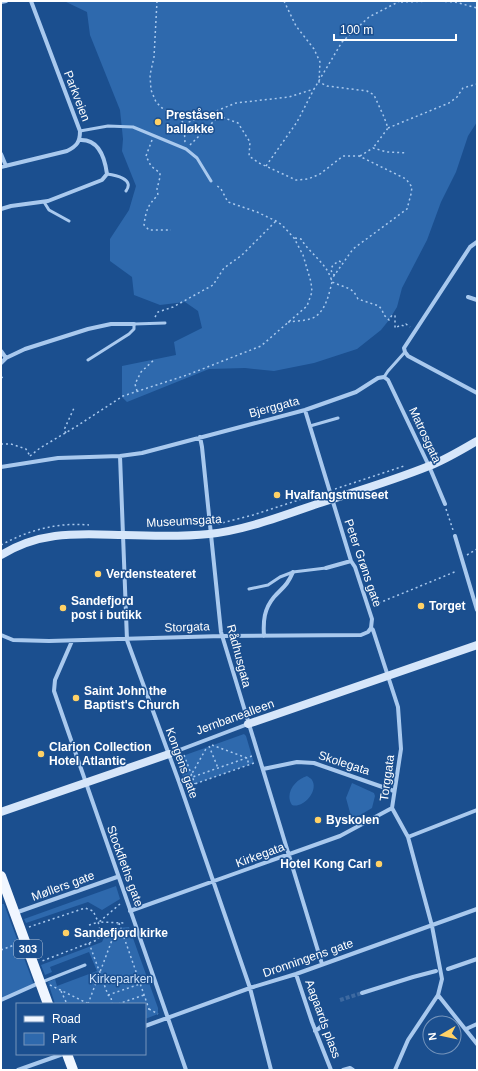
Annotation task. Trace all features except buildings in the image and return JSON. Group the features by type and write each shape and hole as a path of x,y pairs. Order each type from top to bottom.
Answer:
{"main road":[{"name":"303","path":"1,876 5,895 15,914 44,983 48,1003"},
{"path":"67,1055 73,1070"}],"street":[{"path":"1,2 6,1"},
{"name":"Parkveien","path":"3,167 67,151 76,147 80,140 80,131 31,1"},
{"path":"1,209 11,206 44,202 102,180 107,174 101,153 95,145 89,141 80,140"},
{"path":"1,154 3,167"},
{"name":"Bjerggata","path":"405,352 404,348 470,247 477,243"},
{"path":"468,297 477,300"},
{"path":"1,363 6,358 43,343 88,329 111,324 134,324"},
{"path":"1,351 6,358"},
{"path":"405,352 408,356 477,393"},
{"name":"Bjerggata","path":"1,467 58,458 120,456 142,453 306,410 356,392 378,378 384,377"},
{"name":"Matrosgata","path":"384,377 388,380 429,466 444,504"},
{"name":"Peter Grøns gate","path":"306,410 351,561 355,567 372,619 371,628 373,630 388,676"},
{"name":"Rådhusgata","path":"200,437 222,636 322,964"},
{"name":"Museumsgata","path":"1,556 23,544 53,536 80,533 170,537 210,534 252,526 429,466 477,441"},
{"name":"Kongens gate","path":"120,456 127,640 179,782 250,988 271,1070"},
{"path":"455,536 477,610"},
{"path":"326,568 351,561"},
{"path":"264,636 264,617 267,609 274,598 288,583 293,572"},
{"name":"Storgata","path":"1,635 10,640 24,641 127,640 222,636 361,635 368,632 371,628"},
{"name":"Stockfleths gate","path":"72,641 54,680 54,691 186,1070"},
{"name":"Jernbanealleen","path":"1,812 169,754 248,724 477,645"},
{"name":"Torggata","path":"388,676 398,707 401,749 392,808 408,837 432,926 442,979 438,996"},
{"name":"Skolegata","path":"263,769 297,762 314,762 394,791"},
{"name":"Kirkegata","path":"130,911 340,836 392,808"},
{"path":"408,837 477,810"},
{"name":"Møllers gate","path":"15,914 118,877"},
{"name":"Dronningens gate","path":"146,1026 477,909"},
{"path":"448,969 477,959"},
{"path":"362,993 436,971"},
{"name":"Aagaards plass","path":"296,974 315,1031 331,1070"},
{"path":"1,1000 44,983"},
{"path":"395,1070 408,1040 438,996 477,1044"},
{"path":"315,1031 324,1023 322,1012"},
{"path":"466,1029 477,1024"},
{"path":"18,1070 61,1055"},
{"name":"Aagaards plass","path":"343,1070 350,1068 354,1070"}],"lane":[{"path":"80,131 108,126 133,127 186,149 197,158 211,180"},
{"path":"107,174 119,176 125,179 128,186 126,191"},
{"path":"44,202 49,210 69,220"},
{"path":"88,360 129,334 134,329 134,324 165,323"},
{"name":"Bjerggata","path":"384,377 405,352"},
{"path":"310,426 338,418"},
{"path":"249,589 268,585 280,577 293,572 326,568"},
{"path":"44,983 46,979 85,965"}],"path":[{"path":"157,1 154,57 150,75 151,90 156,102 162,108 180,118 184,124 186,149"},
{"path":"284,1 296,26 314,49 320,62 319,82"},
{"path":"266,167 297,122 314,89 342,42 369,17 400,1 455,2 477,8"},
{"path":"319,82 327,86 367,91 374,95 388,128"},
{"path":"359,156 373,148 388,128 449,103 457,97 463,88 477,84"},
{"path":"184,124 236,103 288,97 314,89"},
{"path":"186,149 219,116 238,123 250,142 249,156 258,163 296,180 308,179 320,174 343,156 359,156 406,179 412,187 407,209 352,249 335,275 324,307 317,316 311,319 288,322"},
{"path":"154,136 146,156 151,166 160,173 157,189 158,195 151,202 146,211 144,225 149,230 171,230"},
{"path":"373,148 387,152 407,152"},
{"path":"1,444 11,444 26,449 30,457 123,396 187,375 261,346 307,306 312,292 311,282 308,269 294,238 282,225 276,221 258,212 228,202 221,189 211,180"},
{"path":"151,324 158,312 173,307 213,285 224,268 242,255 276,221"},
{"path":"294,238 302,239 306,247 330,274 332,281"},
{"path":"335,275 332,274 333,265 339,262 343,263"},
{"path":"332,281 350,289 354,292 358,299 379,306 389,320 392,315 395,316 395,328 406,324 416,330"},
{"path":"137,391 135,384 141,372 155,359"},
{"path":"66,433 64,430 74,408"},
{"path":"335,489 408,465"},
{"path":"215,525 325,492"},
{"path":"444,504 455,536"},
{"path":"461,558 477,549"},
{"path":"372,606 457,571"},
{"path":"218,768 211,746 247,758 250,765"},
{"path":"189,778 206,747"},
{"path":"184,755 195,784"},
{"path":"179,782 252,756"},
{"path":"181,788 254,763"},
{"path":"99,922 120,904"},
{"path":"27,928 86,908 93,911 99,922 99,938 40,961"},
{"path":"89,925 99,922 126,923"},
{"path":"88,1003 119,923"},
{"path":"119,923 149,1009 158,1014"},
{"path":"1,950 19,943"},
{"path":"89,943 108,995 111,997 112,1003"},
{"path":"44,983 86,1003"},
{"path":"108,995 140,984"},
{"path":"61,990 67,1003"},
{"path":"121,1003 144,995"}],"green space":[{"path":"64,1 477,1 477,122 468,136 456,172 441,202 427,240 402,288 397,307 381,330 357,349 314,363 274,371 245,368 209,369 127,402 122,397 122,366 176,355 174,342 202,328 198,311 185,302 160,305 134,295 132,277 110,261 110,239 129,210 136,186 122,151 123,139 120,110 90,35 87,12"},
{"path":"244,734 246,736 254,763 186,787 177,758"},
{"path":"307,776 314,784 312,794 305,802 296,806 292,805 289,796 292,787 299,780"},
{"path":"352,783 374,793 375,796 372,808 352,820 346,798"},
{"path":"116,886 120,899 102,910 88,902 26,923 24,919"},
{"path":"1,904 4,904 34,985 1,1000"},
{"name":"Kirkeparken","path":"129,927 158,1008 158,1014 146,1019 146,1003 55,1003 48,982 55,979 57,986 97,971 89,952 50,967 52,972 45,975 41,965 102,942 108,929"}],"tunnel":[{"path":"340,1000 362,993"}],"place":[{"name":"Preståsen balløkke","path":"158,122"},
{"name":"Hvalfangstmuseet","path":"277,495"},
{"name":"Verdensteateret","path":"98,574"},
{"name":"Torget","path":"421,606"},
{"name":"Sandefjord post i butikk","path":"63,608"},
{"name":"Saint John the Baptist's Church","path":"76,698"},
{"name":"Clarion Collection Hotel Atlantic","path":"41,754"},
{"name":"Byskolen","path":"318,820"},
{"name":"Hotel Kong Carl","path":"379,864"},
{"name":"Sandefjord kirke","path":"66,933"}]}
